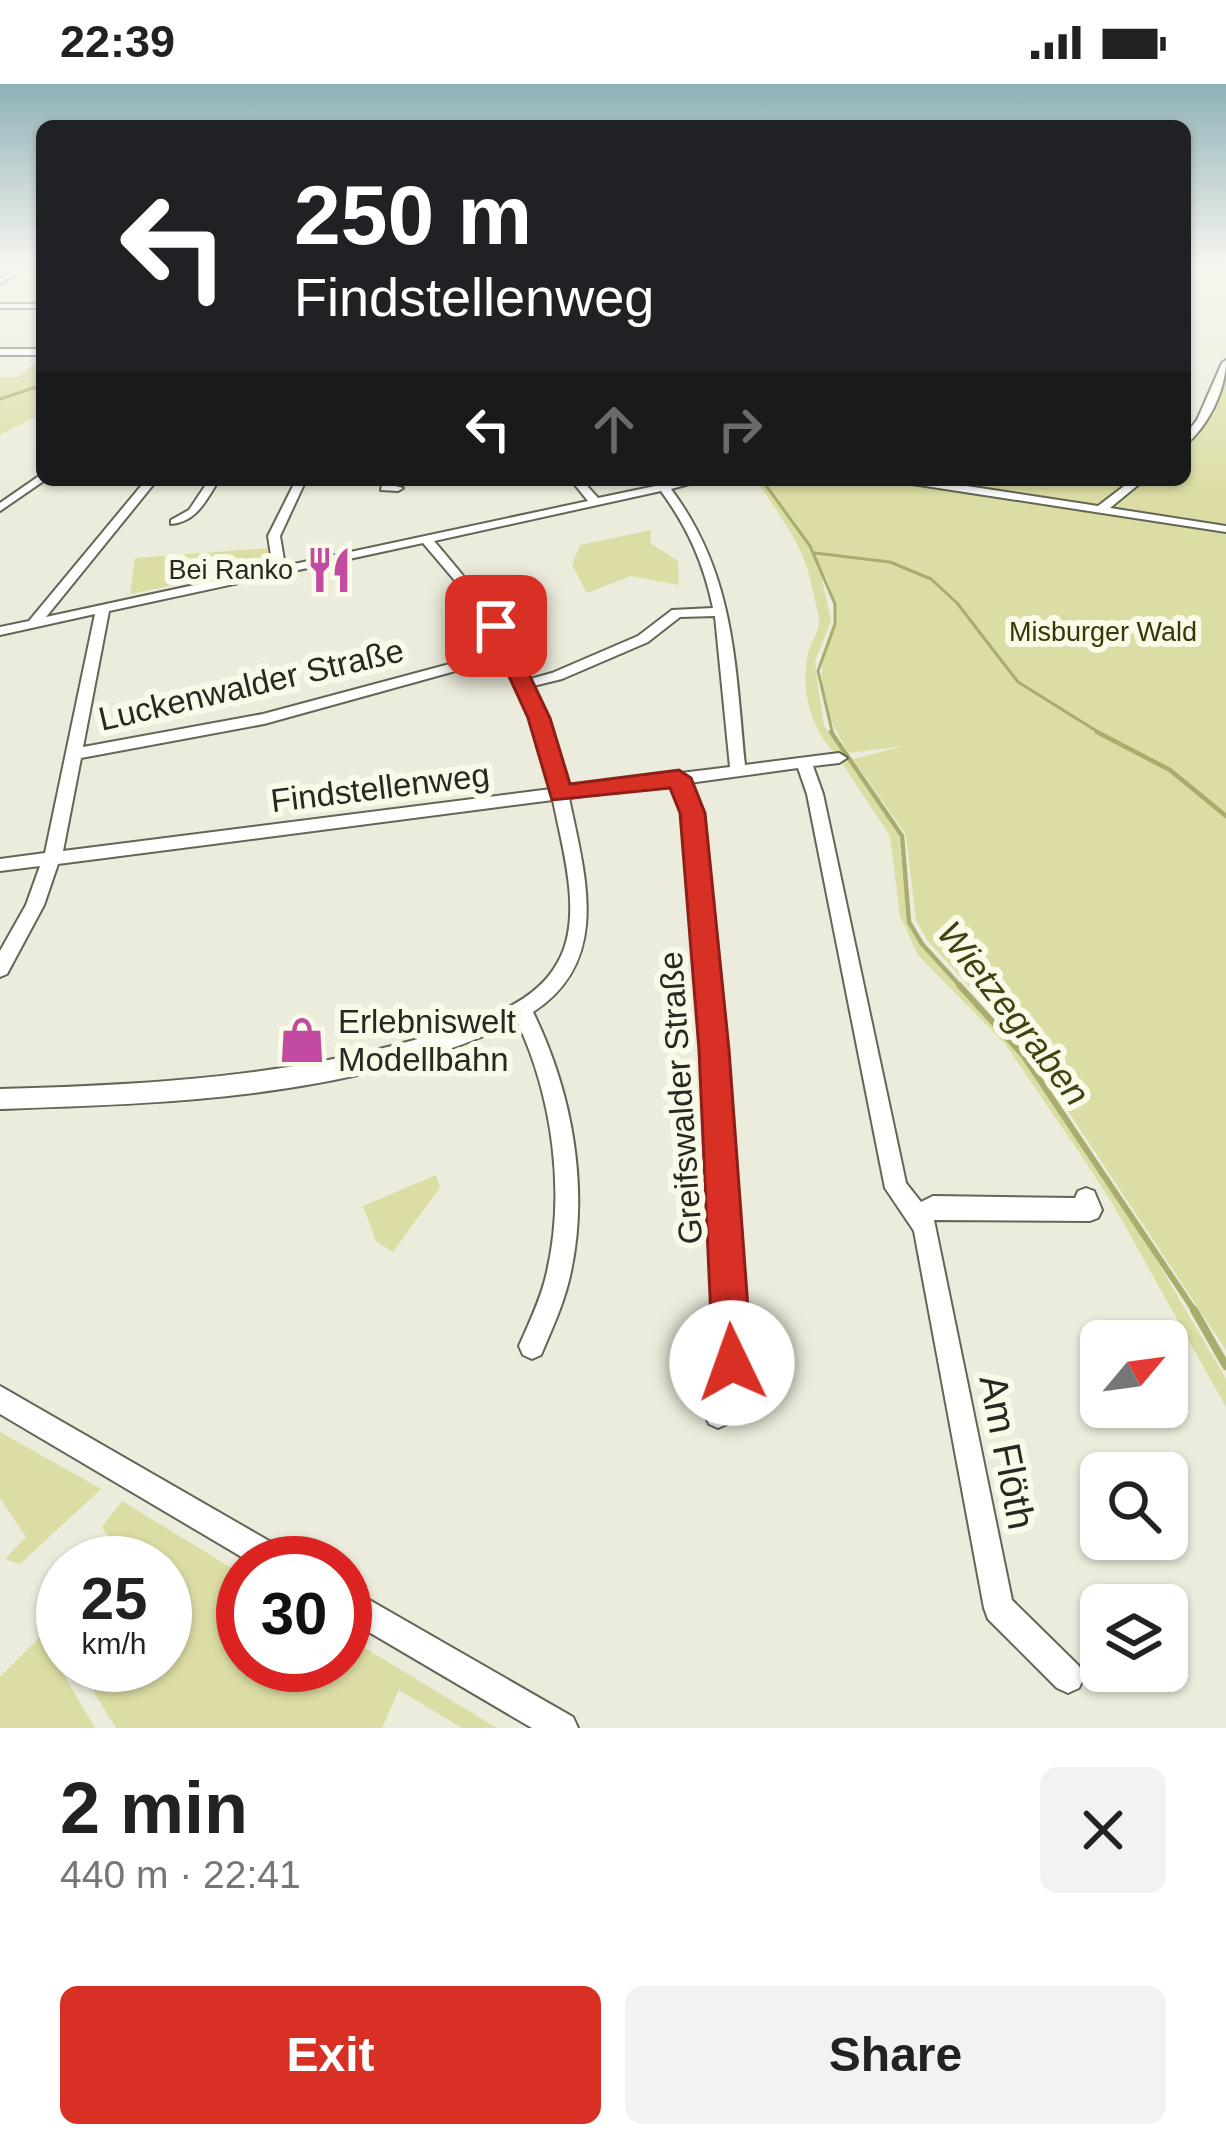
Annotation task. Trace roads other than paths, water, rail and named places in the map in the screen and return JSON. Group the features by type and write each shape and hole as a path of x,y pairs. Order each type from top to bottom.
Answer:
{"street":[{"path":"0,352 36,352"},
{"path":"1191,435 1202,421 1226,363"},
{"path":"0,508 36,481"},
{"path":"32,624 147,486"},
{"path":"175,522 193,512 210,486"},
{"path":"279,570 274,536 298,486"},
{"path":"581,486 595,502"},
{"path":"0,631 673,486"},
{"path":"946,486 1226,530"},
{"path":"1101,509 1130,486"},
{"path":"664,488 686,515 710,567 720,612 738,770"},
{"path":"0,1099 172,1094 288,1081 392,1057 522,1010 552,986 575,949 574,882 561,794 526,684 510,652 471,591 426,539"},
{"path":"0,969 35,905 51,859 103,609"},
{"path":"526,684 557,676 643,639 676,613 720,612"},
{"name":"Luckenwalder Straße","path":"75,754 244,723 510,652"},
{"name":"Findstellenweg","path":"0,865 839,758"},
{"name":"Am Flöth","path":"804,763 815,794 896,1188 926,1226 999,1608 1068,1677"},
{"name":"Greifswalder Straße","path":"679,778 698,849 714,1050 732,1363 718,1415"},
{"path":"522,1010 546,1067 565,1182 560,1273 532,1346"},
{"path":"918,1217 933,1207 1090,1210 1086,1199"},
{"path":"0,1399 234,1536"},
{"path":"372,1617 562,1728"}],"waterway":[{"path":"0,399 36,387"},
{"name":"Wietzegraben","path":"766,486 810,546 835,604 835,624 818,671 833,735"},
{"path":"815,553 890,562 931,579 957,603 1018,682 1103,735"},
{"path":"1097,732 1170,770 1226,816"},
{"name":"Wietzegraben","path":"833,735 902,836 909,922 922,944 962,988"},
{"name":"Wietzegraben","path":"959,985 1023,1055 1194,1310"},
{"name":"Wietzegraben","path":"1194,1310 1226,1366"}],"place":[{"name":"Bei Ranko","path":"329,570"},
{"name":"Erlebniswelt Modellbahn","path":"302,1040"}],"park label":[{"name":"Misburger Wald","path":"1103,632"}]}
